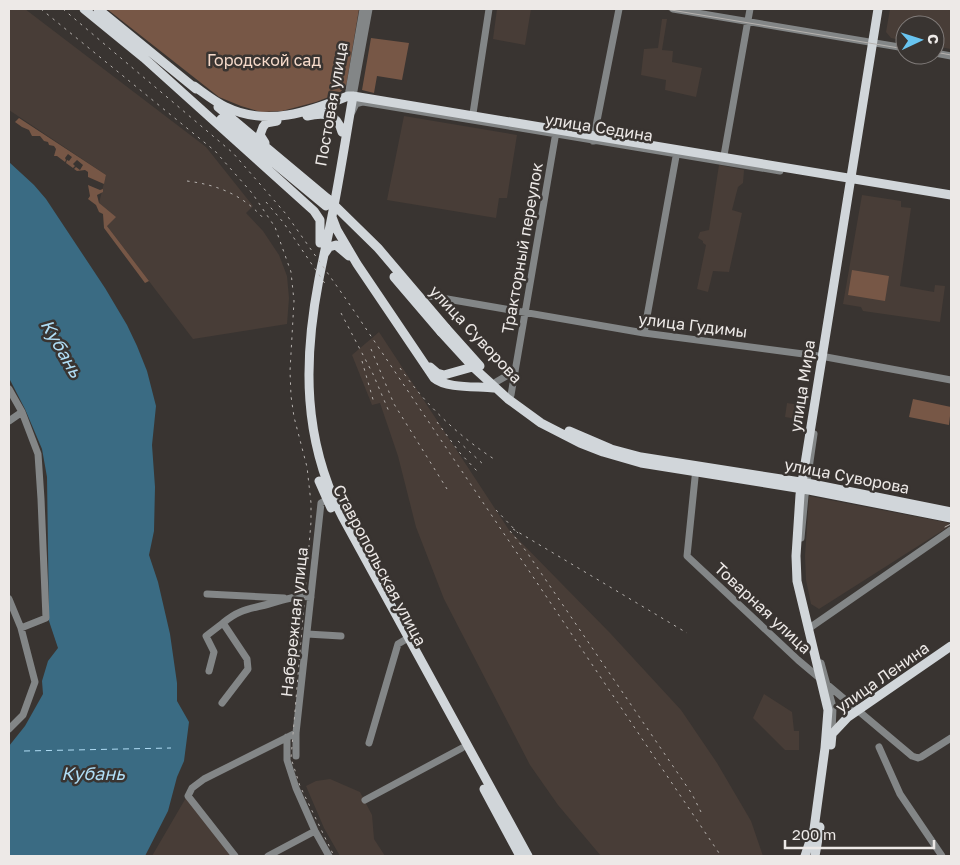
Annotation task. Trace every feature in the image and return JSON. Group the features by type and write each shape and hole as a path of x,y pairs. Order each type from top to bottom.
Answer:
{"main road":[{"name":"улица Суворова","path":"84,9 144,58 328,199 367,237 444,330 495,385 510,397 552,422 610,449 641,457 696,469 951,512"},
{"name":"улица Суворова","path":"98,9 194,86 272,155"},
{"name":"улица Мира","path":"805,856 813,834 827,734 828,710 825,683 797,581 796,564 804,486 879,9"},
{"name":"улица Суворова","path":"144,58 314,210 320,220 320,243"},
{"path":"194,86 225,107 249,114 269,117 294,115 351,96"},
{"name":"Постовая улица","path":"337,190 350,117 351,96"},
{"name":"Постовая улица","path":"328,205 351,96"},
{"name":"улица Седина","path":"351,96 556,132 951,195"},
{"path":"272,155 260,135 264,124 270,122 324,114 338,121 342,132"},
{"name":"Ставропольская улица","path":"329,498 313,428 309,396 309,351 312,320 337,190"},
{"name":"Ставропольская улица","path":"328,205 306,320 303,383 305,414 320,484 528,856"},
{"path":"332,217 337,230 357,264 421,358 437,373 445,377 495,385"},
{"path":"323,257 328,247 336,245 357,264"},
{"name":"улица Суворова","path":"444,330 461,354 476,366"},
{"path":"445,377 459,364 461,354"},
{"path":"445,377 476,366"},
{"name":"улица Суворова","path":"804,486 951,518"},
{"name":"Ставропольская улица","path":"406,639 520,856"},
{"name":"улица Ленина","path":"832,734 841,723 857,711 951,646"},
{"name":"улица Мира","path":"815,856 832,734"}],"street":[{"name":"Постовая улица","path":"351,96 363,9"},
{"name":"Постовая улица","path":"351,96 369,9"},
{"path":"472,118 489,9"},
{"path":"594,138 619,9"},
{"path":"673,9 895,46"},
{"path":"724,159 750,9"},
{"name":"улица Седина","path":"350,117 355,105 360,102 472,118"},
{"name":"Тракторный переулок","path":"510,397 556,132"},
{"path":"644,333 677,151"},
{"name":"улица Гудимы","path":"430,296 644,333 824,356 951,380"},
{"path":"495,385 515,371"},
{"path":"9,389 22,412 38,454 42,499 46,618 21,628"},
{"path":"9,421 22,412"},
{"name":"Товарная улица","path":"696,469 687,556 738,605 825,683 915,758 921,757 951,738"},
{"name":"Набережная улица","path":"296,756 296,732 321,503 329,498"},
{"path":"810,628 951,530"},
{"path":"207,594 287,598 311,597"},
{"path":"209,671 214,652 206,636 233,614 251,607 270,604 287,598"},
{"path":"9,600 21,628 36,682 23,715 9,729"},
{"path":"222,703 248,669 247,660 223,623"},
{"path":"306,634 341,636"},
{"path":"369,743 398,644 406,639"},
{"name":"улица Мира","path":"825,683 833,707 832,734"},
{"path":"235,856 188,796 192,788 204,779 296,732"},
{"path":"287,736 287,760 296,788 315,831 329,856"},
{"path":"879,747 900,794 942,856"},
{"path":"365,800 462,748"},
{"path":"268,856 315,831"}],"shaded area":[{"path":"9,9 25,9 206,147 253,206 246,213 263,231 279,255 287,276 289,298 287,324 193,339 107,226 99,203 106,175 9,110"},
{"path":"497,9 531,9 525,45 493,39"},
{"path":"890,9 951,9 951,49 945,48 945,15 895,15 895,39 891,38 886,32"},
{"path":"662,19 667,19 662,50 673,51 672,62 702,68 696,97 665,90 666,80 641,75 644,49 658,48"},
{"path":"404,116 517,135 507,198 499,198 496,218 387,200"},
{"path":"719,165 744,170 743,183 738,187 732,210 742,213 729,272 713,271 708,292 697,289 706,245 698,238 700,232 709,230"},
{"path":"862,195 901,201 901,207 911,208 900,286 934,292 935,285 945,286 940,322 863,311 861,307 843,304"},
{"path":"379,332 509,530 610,633 681,710 717,763 751,821 763,856 601,856 558,805 530,765 444,599 416,527 398,456 380,403 372,405 352,355"},
{"path":"787,403 806,406 803,420 785,417"},
{"path":"809,496 949,523 948,527 819,609 811,604 806,580 805,556"},
{"path":"764,694 792,712 794,731 799,731 799,750 785,750 753,718"},
{"path":"330,779 360,792 372,815 374,839 385,856 340,856 324,828 306,786 316,781"},
{"path":"187,796 234,856 152,856"}],"green space":[{"name":"Городской сад","path":"107,9 359,9 346,87 339,93 316,102 282,111 261,112 219,97"},
{"path":"371,38 409,43 402,80 377,76 374,93 362,90"},
{"path":"19,118 106,175 104,184 88,177 88,172 85,170 77,171 74,169 76,167 80,170 83,165 77,160 73,164 75,166 73,168 66,163 72,157 68,154 65,162 54,156 56,149 54,146 49,145 40,136 32,136 29,130 15,122"},
{"path":"88,185 100,190 103,189 103,192 97,195 99,203 116,217 107,226 149,281 145,283 104,228 103,214 88,199 90,196"},
{"path":"852,270 889,276 885,301 848,295"},
{"path":"913,399 951,407 949,425 909,417"}],"water":[{"name":"Кубань","path":"9,162 46,199 105,288 137,346 147,371 156,406 152,445 155,487 154,531 149,555 158,582 170,634 177,683 177,701 189,722 184,761 177,777 168,811 145,856 9,856 9,746 25,726 43,694 42,681 48,661 58,648 49,621 47,477 42,449 9,378"}],"ferry route":[{"path":"24,751 171,748"}],"tram line":[{"path":"665,9 895,47"},
{"path":"945,54 951,55"},
{"path":"945,527 951,524"}],"railway":[{"path":"41,9 215,151 252,193 275,227 291,272 294,301 290,371 291,396 294,417 307,467 311,503 291,758 300,786 334,856"},
{"path":"63,9 233,153 286,214 348,302 721,856"},
{"path":"187,181 209,185 229,192 239,197 264,219"},
{"path":"266,202 283,222 326,285"},
{"path":"341,313 373,374 390,414"},
{"path":"371,349 394,404 447,489"},
{"path":"362,361 374,403"},
{"path":"400,368 442,418 467,440 494,459"},
{"path":"437,422 460,453 477,471"},
{"path":"458,441 484,465"},
{"path":"496,510 518,533"},
{"path":"513,529 687,633"},
{"path":"510,531 526,551 692,794 702,814"}]}
